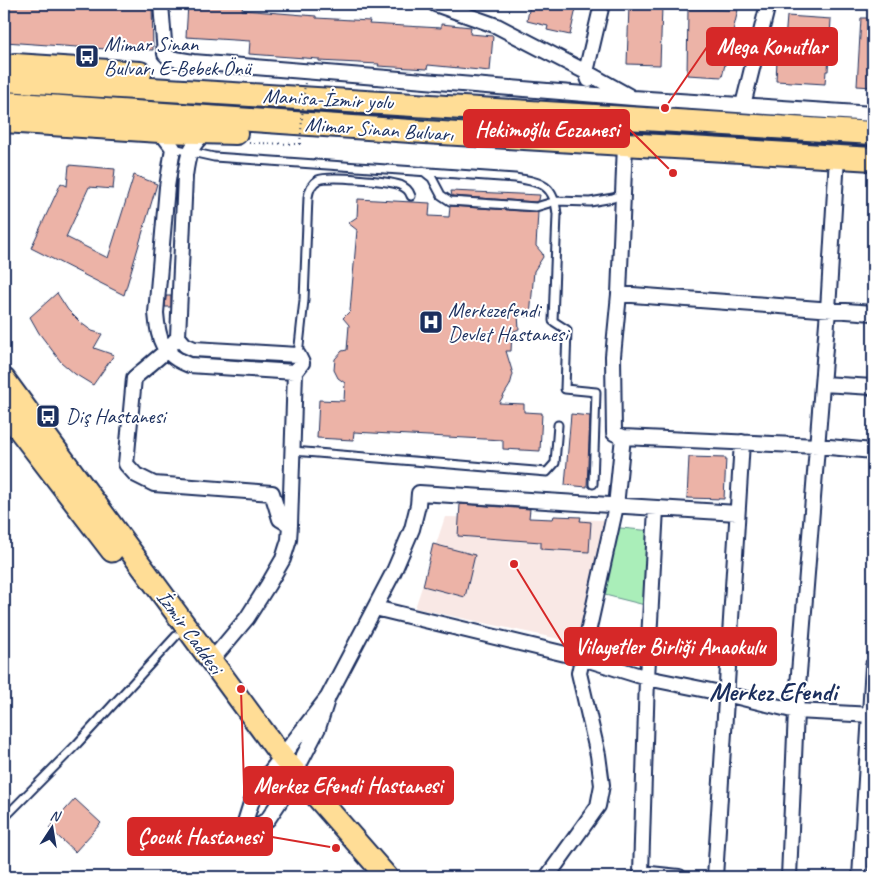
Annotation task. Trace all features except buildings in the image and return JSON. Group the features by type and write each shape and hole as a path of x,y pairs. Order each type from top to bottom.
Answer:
{"highway":[{"path":"4,65 166,74 293,91 412,104"},
{"name":"Manisa-İzmir yolu","path":"4,80 412,104"},
{"name":"Mimar Sinan Bulvarı","path":"4,103 424,132 873,159"},
{"name":"Mimar Sinan Bulvarı","path":"412,104 873,133"},
{"path":"4,122 167,140 204,133 424,132"}],"main road":[{"name":"İzmir Caddesi","path":"4,379 211,661 279,760"},
{"name":"İzmir Caddesi","path":"4,410 176,636 279,760 371,877"},
{"name":"İzmir Caddesi","path":"294,779 387,877"}],"street":[{"path":"161,4 165,54 169,58 193,62 632,98 873,114"},
{"path":"436,4 497,26 632,98"},
{"path":"586,94 591,86 586,72 602,4"},
{"path":"743,105 768,4"},
{"path":"204,133 192,146 185,176 178,337 166,351 134,378 126,464 136,475 154,484 272,493 280,520 290,525"},
{"path":"167,140 168,187 156,312 158,333 166,351 176,360 189,365 295,372"},
{"path":"625,144 619,294 613,356 614,434 623,437 818,446 873,451"},
{"path":"789,877 796,711 818,446 837,156"},
{"path":"619,294 873,313"},
{"path":"178,337 184,345 194,348 298,355 302,363 295,372 289,540 283,559 247,618 211,661"},
{"path":"822,384 873,387"},
{"path":"547,877 598,806 602,786 598,755 579,673 616,506 623,437"},
{"path":"715,877 742,442"},
{"path":"328,698 279,760 251,803 240,838 268,819 294,779 318,728 328,698 394,571 412,529 419,493 737,513"},
{"path":"656,508 647,678 641,873 679,877"},
{"path":"375,608 582,658 647,678 796,711 872,715"},
{"path":"860,877 868,830 873,665"}],"lane":[{"path":"167,140 189,153 214,158 422,171 535,181 550,188 556,202 557,214 553,321 567,330 565,389 596,392 593,484"},
{"path":"422,171 432,178 442,195 450,202 536,207 556,202 590,202 613,198 623,194"},
{"path":"298,355 304,300 308,197 310,188 315,181 324,177 342,178 400,185 408,190 411,196"},
{"path":"293,451 547,472 555,463 558,425"},
{"path":"4,818 77,744 176,636"}],"path":[{"path":"243,143 300,144 305,82"}],"shaded area":[{"path":"445,517 605,520 587,645 415,608"}],"green space":[{"path":"4,89 873,145 873,152 4,96"},
{"path":"610,527 653,531 649,606 601,594"}],"place":[{"name":"Mimar Sinan Bulvarı E-Bebek Önü","path":"87,56"},
{"name":"Mega Konutlar","path":"665,108"},
{"name":"Hekimoğlu Eczanesi","path":"673,173"},
{"name":"Merkezefendi Devlet Hastanesi","path":"431,322"},
{"name":"Diş Hastanesi","path":"48,416"},
{"name":"Vilayetler Birliği Anaokulu","path":"514,564"},
{"name":"Merkez Efendi Hastanesi","path":"241,689"},
{"name":"Çocuk Hastanesi","path":"336,848"}],"district":[{"name":"Merkez Efendi","path":"773,691"}]}
